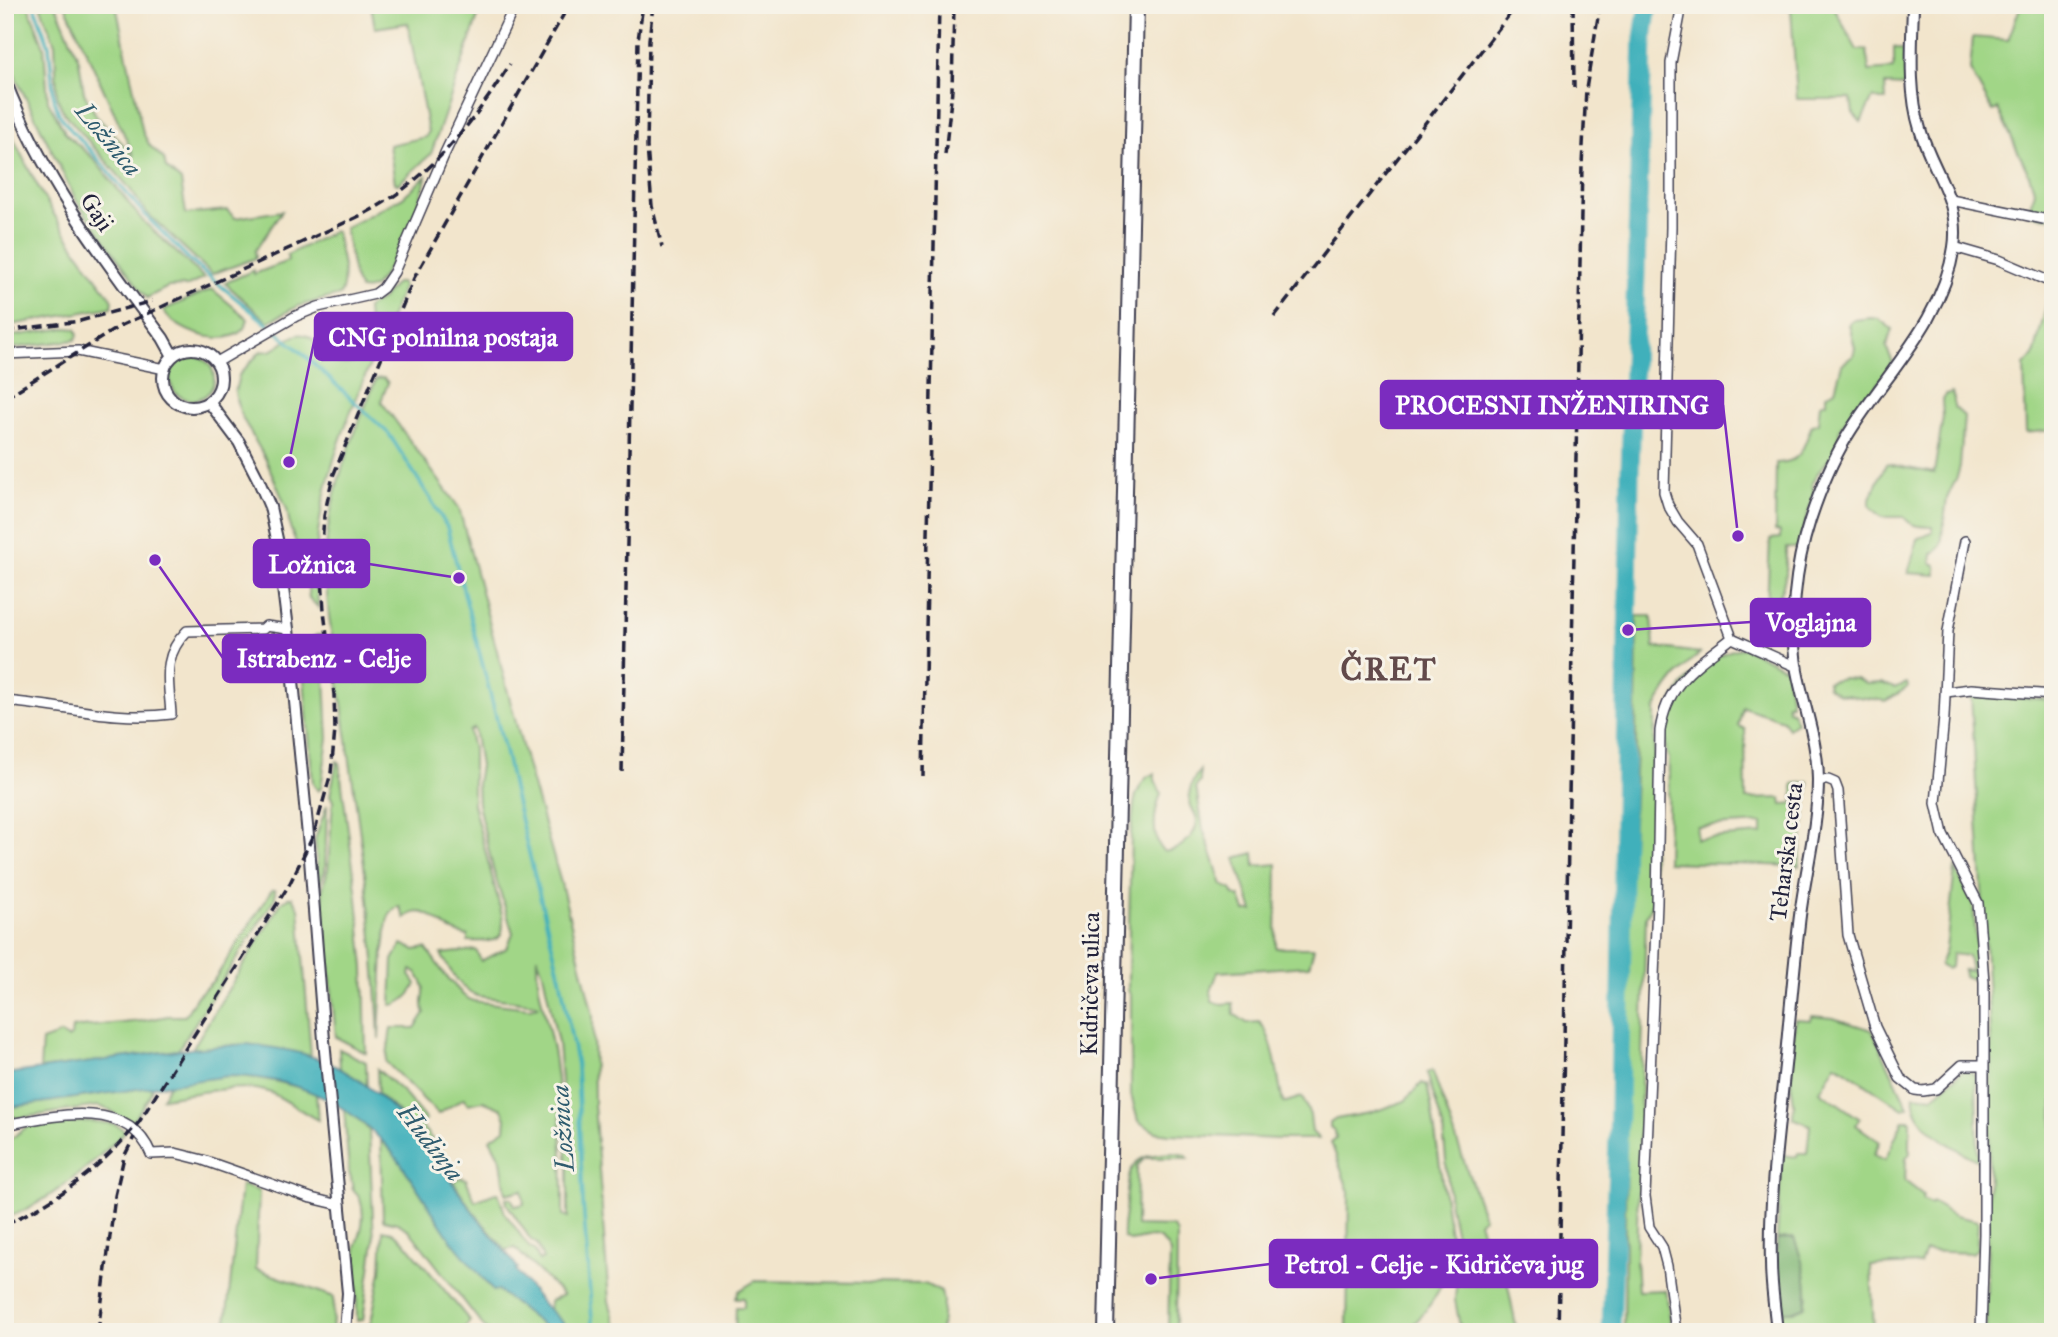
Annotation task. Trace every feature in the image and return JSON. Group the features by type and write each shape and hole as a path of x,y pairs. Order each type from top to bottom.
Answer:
{"main road":[{"name":"Kidričeva ulica","path":"1106,1332 1136,5"}],"street":[{"path":"217,362 296,316 318,307 368,297 383,288 394,272 445,153 515,5"},
{"path":"1682,5 1671,63 1671,227 1664,492 1678,522 1697,544 1732,638 1797,667"},
{"name":"Teharska cesta","path":"1777,1332 1771,1265 1773,1171 1799,921 1818,780 1794,640 1801,560 1809,523 1820,492 1846,438 1929,320 1944,289 1954,247 1955,229 1951,200 1920,131 1913,97 1913,5"},
{"name":"Gaji","path":"5,80 32,142 69,210 163,338 173,356"},
{"path":"1951,200 2053,221"},
{"path":"1954,247 1999,260 2053,283"},
{"path":"191,349 201,350 217,362 221,384 217,394 209,402 198,407 188,407 173,400 164,385 165,369 173,356 191,349"},
{"path":"5,354 78,351 165,369"},
{"path":"209,402 239,442 270,507 285,602 348,1293 345,1332"},
{"path":"1965,541 1948,631 1946,692 1936,803 1943,834 1978,903 1984,982 1981,1332"},
{"path":"5,701 97,713 160,716 171,714 168,666 175,643 187,631 263,629 266,626 288,629"},
{"path":"1676,1332 1667,1266 1662,1247 1649,1227 1645,1196 1657,903 1660,731 1663,710 1682,680 1694,667 1732,638"},
{"path":"1946,692 1971,689 2053,695"},
{"path":"1818,780 1835,783 1838,791 1848,935 1875,1027 1900,1078 1915,1090 1929,1091 1945,1083 1962,1065 1984,1065"},
{"path":"5,1125 92,1114 111,1116 147,1142 151,1154 175,1153 203,1160 311,1198 340,1205"}],"green space":[{"path":"5,5 28,5 44,47 48,101 66,134 93,158 143,221 204,278 188,286 168,287 147,298 139,288 76,200 17,80 5,47"},
{"path":"40,5 56,5 79,60 84,93 97,117 134,156 65,5 116,5 143,133 150,146 164,159 166,168 181,181 186,214 227,210 235,218 282,211 255,251 256,258 212,274 148,214 127,185 64,113 57,98 55,44"},
{"path":"371,5 482,5 431,154 398,184 395,183 389,145 426,137 428,132 408,23 375,28"},
{"path":"1763,5 1835,5 1834,8 1857,50 1867,50 1869,71 1894,69 1894,47 1905,51 1907,86 1885,85 1886,100 1873,97 1861,122 1853,113 1851,99 1797,99 1791,9 1763,9"},
{"path":"2021,5 2053,5 2053,218 2027,214 2035,192 2029,175 1998,109 1993,111 1970,70 1973,37 2008,40"},
{"path":"5,120 40,191 67,236 113,300 112,307 5,326"},
{"path":"426,176 413,216 389,266 375,286 360,289 355,281 345,228 403,197"},
{"path":"334,231 344,280 340,295 298,306 268,322 225,283 254,270 254,274 288,261 287,255"},
{"path":"396,283 401,283 403,287 354,403 327,484 319,525 316,567 319,608 309,598 306,569 290,527 287,509 237,403 235,392 239,375 261,351 273,350 295,336 302,335 316,342 338,363 354,362 364,352 371,335 367,308 383,298"},
{"path":"212,289 248,319 243,330 233,336 207,337 193,333 170,319 163,310"},
{"path":"2053,293 2053,430 2026,433 2024,365 2034,356 2049,294"},
{"path":"1879,319 1892,329 1886,347 1893,362 1873,391 1867,393 1840,428 1838,442 1831,457 1812,483 1814,494 1798,548 1786,548 1786,574 1777,606 1767,605 1770,539 1780,538 1780,532 1775,531 1776,463 1797,457 1812,425 1818,423 1820,404 1826,402 1826,395 1835,390 1842,364 1853,356 1855,348 1849,324 1854,320"},
{"path":"66,328 76,329 78,335 75,340 5,349 5,337"},
{"path":"192,356 208,362 214,378 208,394 192,400 176,394 170,378 176,362"},
{"path":"384,378 388,383 381,401 459,508 561,883 593,1015 594,1104 609,1301 618,1332 573,1332 549,1310 550,1301 563,1295 515,1248 505,1250 472,1210 453,1181 461,1177 466,1179 475,1201 498,1192 505,1213 529,1247 535,1251 539,1261 543,1259 537,1244 531,1240 507,1204 506,1198 512,1199 515,1206 524,1204 522,1190 506,1194 501,1160 490,1139 505,1129 506,1118 502,1109 483,1101 468,1104 464,1098 438,1114 386,1062 391,1028 415,1028 425,1013 423,985 416,972 411,970 410,975 416,984 414,988 403,1001 391,1005 393,960 402,944 415,950 426,948 445,975 464,996 473,1001 529,1008 538,1006 471,993 460,983 441,954 476,950 481,961 507,948 513,933 493,869 478,804 477,783 480,766 474,728 469,731 473,749 473,804 502,915 502,932 496,940 468,941 468,936 451,930 427,914 416,913 405,918 399,906 393,910 387,921 383,952 379,1039 366,879 330,624 326,576 331,509 348,452 376,379","holes":["537,956 558,1043 568,1168 568,1217 563,1215 562,1139 557,1082 553,1049 538,983"]},
{"path":"1952,393 1954,407 1964,416 1960,466 1947,498 1941,546 1932,554 1931,563 1936,565 1936,575 1908,573 1918,539 1933,531 1933,527 1914,525 1904,517 1882,517 1870,506 1870,498 1886,464 1934,473 1943,417 1942,401 1946,395"},
{"path":"1637,616 1652,616 1654,647 1700,653 1674,679 1655,710 1652,906 1646,916 1636,1259 1638,1291 1666,1290 1672,1332 1624,1332 1628,950 1636,748"},
{"path":"317,635 323,638 328,738 321,788 318,791 313,784 302,656 307,641"},
{"path":"1745,648 1786,668 1791,704 1787,704 1788,710 1792,711 1797,722 1788,729 1783,720 1743,707 1738,726 1745,729 1746,799 1781,798 1782,805 1794,804 1793,784 1809,782 1799,866 1667,862 1669,758 1665,736 1669,712 1674,698 1695,673 1714,658","holes":["1762,823 1762,834 1696,839 1697,827"]},
{"path":"1843,678 1856,679 1866,684 1881,683 1894,688 1907,683 1908,687 1886,701 1839,694 1828,687 1827,682"},
{"path":"1971,694 2053,700 2053,1332 1986,1332 1991,1051"},
{"path":"337,761 356,889 364,967 366,1053 336,1037 322,891 328,869 333,801 330,795"},
{"path":"1200,770 1200,782 1196,787 1203,829 1222,885 1240,897 1245,911 1253,911 1235,858 1254,853 1255,866 1277,864 1276,948 1314,948 1309,966 1218,972 1211,991 1212,1002 1233,1003 1234,1014 1247,1023 1259,1022 1272,1048 1283,1103 1302,1097 1310,1115 1312,1132 1319,1139 1169,1134 1156,1132 1138,1121 1131,1095 1131,995 1128,990 1134,805 1141,785 1147,777 1155,773 1161,793 1156,815 1156,838 1163,851 1180,847 1196,827 1197,819 1191,806 1190,792"},
{"path":"327,805 325,870 319,887 315,839"},
{"path":"1955,868 1973,903 1980,982 1964,976 1963,970 1971,971 1968,956 1952,954 1951,967 1947,969 1940,965 1946,949"},
{"path":"272,890 275,890 275,898 178,1050 40,1069 42,1041 61,1034 68,1038 72,1028 185,1016 197,996 214,980"},
{"path":"292,897 299,908 311,1056 247,1044 192,1049 281,903"},
{"path":"1812,1016 1833,1018 1872,1030 1908,1107 1903,1109 1836,1064 1820,1091 1860,1119 1856,1125 1880,1142 1874,1155 1885,1160 1903,1120 1910,1120 1910,1153 1906,1159 1905,1181 1923,1195 1922,1200 1930,1204 1932,1202 1955,1216 1978,1221 1977,1249 1972,1253 1925,1251 1920,1264 1871,1266 1874,1332 1782,1330 1780,1311 1795,1311 1808,1297 1805,1274 1794,1238 1777,1239 1782,1155 1797,1157 1798,1153 1807,1153 1810,1125 1793,1118 1790,1074 1795,1019 1811,1020"},
{"path":"339,1049 366,1062 367,1087 340,1069"},
{"path":"377,1069 402,1091 426,1120 420,1124 447,1158 440,1164 399,1113 378,1094"},
{"path":"1432,1070 1484,1218 1479,1222 1489,1251 1495,1249 1507,1280 1517,1332 1461,1332 1455,1300 1459,1251 1450,1206 1443,1127 1427,1073"},
{"path":"1964,1070 1973,1073 1976,1079 1978,1161 1936,1135 1919,1117 1915,1106 1914,1095 1933,1097"},
{"path":"228,1076 273,1081 316,1093 318,1120 271,1093 247,1088 162,1098 170,1083"},
{"path":"1422,1083 1427,1085 1431,1105 1451,1241 1448,1266 1432,1301 1407,1331 1347,1332 1349,1192 1331,1142 1336,1138 1330,1123 1336,1119 1370,1113 1405,1101"},
{"path":"153,1086 149,1097 130,1125 110,1110 98,1106 5,1120 5,1108"},
{"path":"344,1108 354,1114 369,1130 374,1241 363,1320 357,1321 356,1247 363,1211 349,1173"},
{"path":"90,1121 115,1124 124,1130 124,1133 84,1170 53,1193 5,1218 5,1143 28,1126"},
{"path":"381,1140 399,1160 448,1235 493,1291 497,1290 551,1332 488,1332 409,1230 397,1223 383,1220"},
{"path":"1173,1153 1186,1155 1188,1158 1145,1158 1137,1166 1136,1226 1173,1227 1177,1233 1176,1332 1168,1332 1170,1252 1157,1238 1129,1241 1123,1237 1123,1228 1129,1180 1134,1165 1148,1156"},
{"path":"241,1185 259,1191 256,1269 334,1297 332,1332 225,1332"},
{"path":"383,1230 392,1232 404,1241 470,1321 462,1332 369,1332 381,1271"},
{"path":"1794,1238 1803,1263 1807,1298 1805,1307 1795,1311 1780,1311 1777,1239"},
{"path":"755,1281 925,1284 941,1292 941,1332 735,1332 736,1307 744,1307 744,1298 736,1298 739,1291"}],"water":[{"path":"247,1044 310,1056 360,1081 382,1099 421,1140 542,1303 573,1332 551,1332 497,1290 493,1291 451,1240 399,1161 383,1142 345,1110 301,1088 253,1077 228,1076 5,1108 5,1074 178,1050"}],"waterway":[{"name":"Ložnica","path":"34,5 49,46 54,100 59,114 71,130 145,215 192,262 301,352 389,434 447,527 560,977 577,1066 583,1203 593,1332"},
{"path":"1611,1332 1619,1110 1630,471 1643,38 1648,5"}],"railway":[{"path":"5,1224 44,1205 78,1181 95,1168 139,1122 289,885 314,834 331,773 335,730 321,559 324,516 333,476 414,278 569,5"},
{"path":"622,772 638,40 643,5"},
{"path":"653,5 649,40 647,147 652,206 662,247"},
{"path":"923,776 939,5"},
{"path":"945,155 952,90 954,5"},
{"path":"1493,13 1498,5"},
{"path":"1274,317 1517,5"},
{"path":"1573,5 1574,88"},
{"path":"1558,1332 1582,165 1586,89 1600,5"},
{"path":"5,398 120,326 389,200 448,148 481,108 510,64"},
{"path":"5,331 80,321 152,301"},
{"path":"98,1332 115,1196 124,1157 134,1137"}],"place":[{"name":"CNG polnilna postaja","path":"289,462"},
{"name":"PROCESNI INŽENIRING","path":"1738,536"},
{"name":"Istrabenz - Celje","path":"155,560"},
{"name":"Ložnica","path":"459,578"},
{"name":"Voglajna","path":"1628,630"},
{"name":"Petrol - Celje - Kidričeva jug","path":"1151,1279"}],"district":[{"name":"ČRET","path":"1389,669"}],"water label":[{"name":"Hudinja","path":"431,1142"}]}
